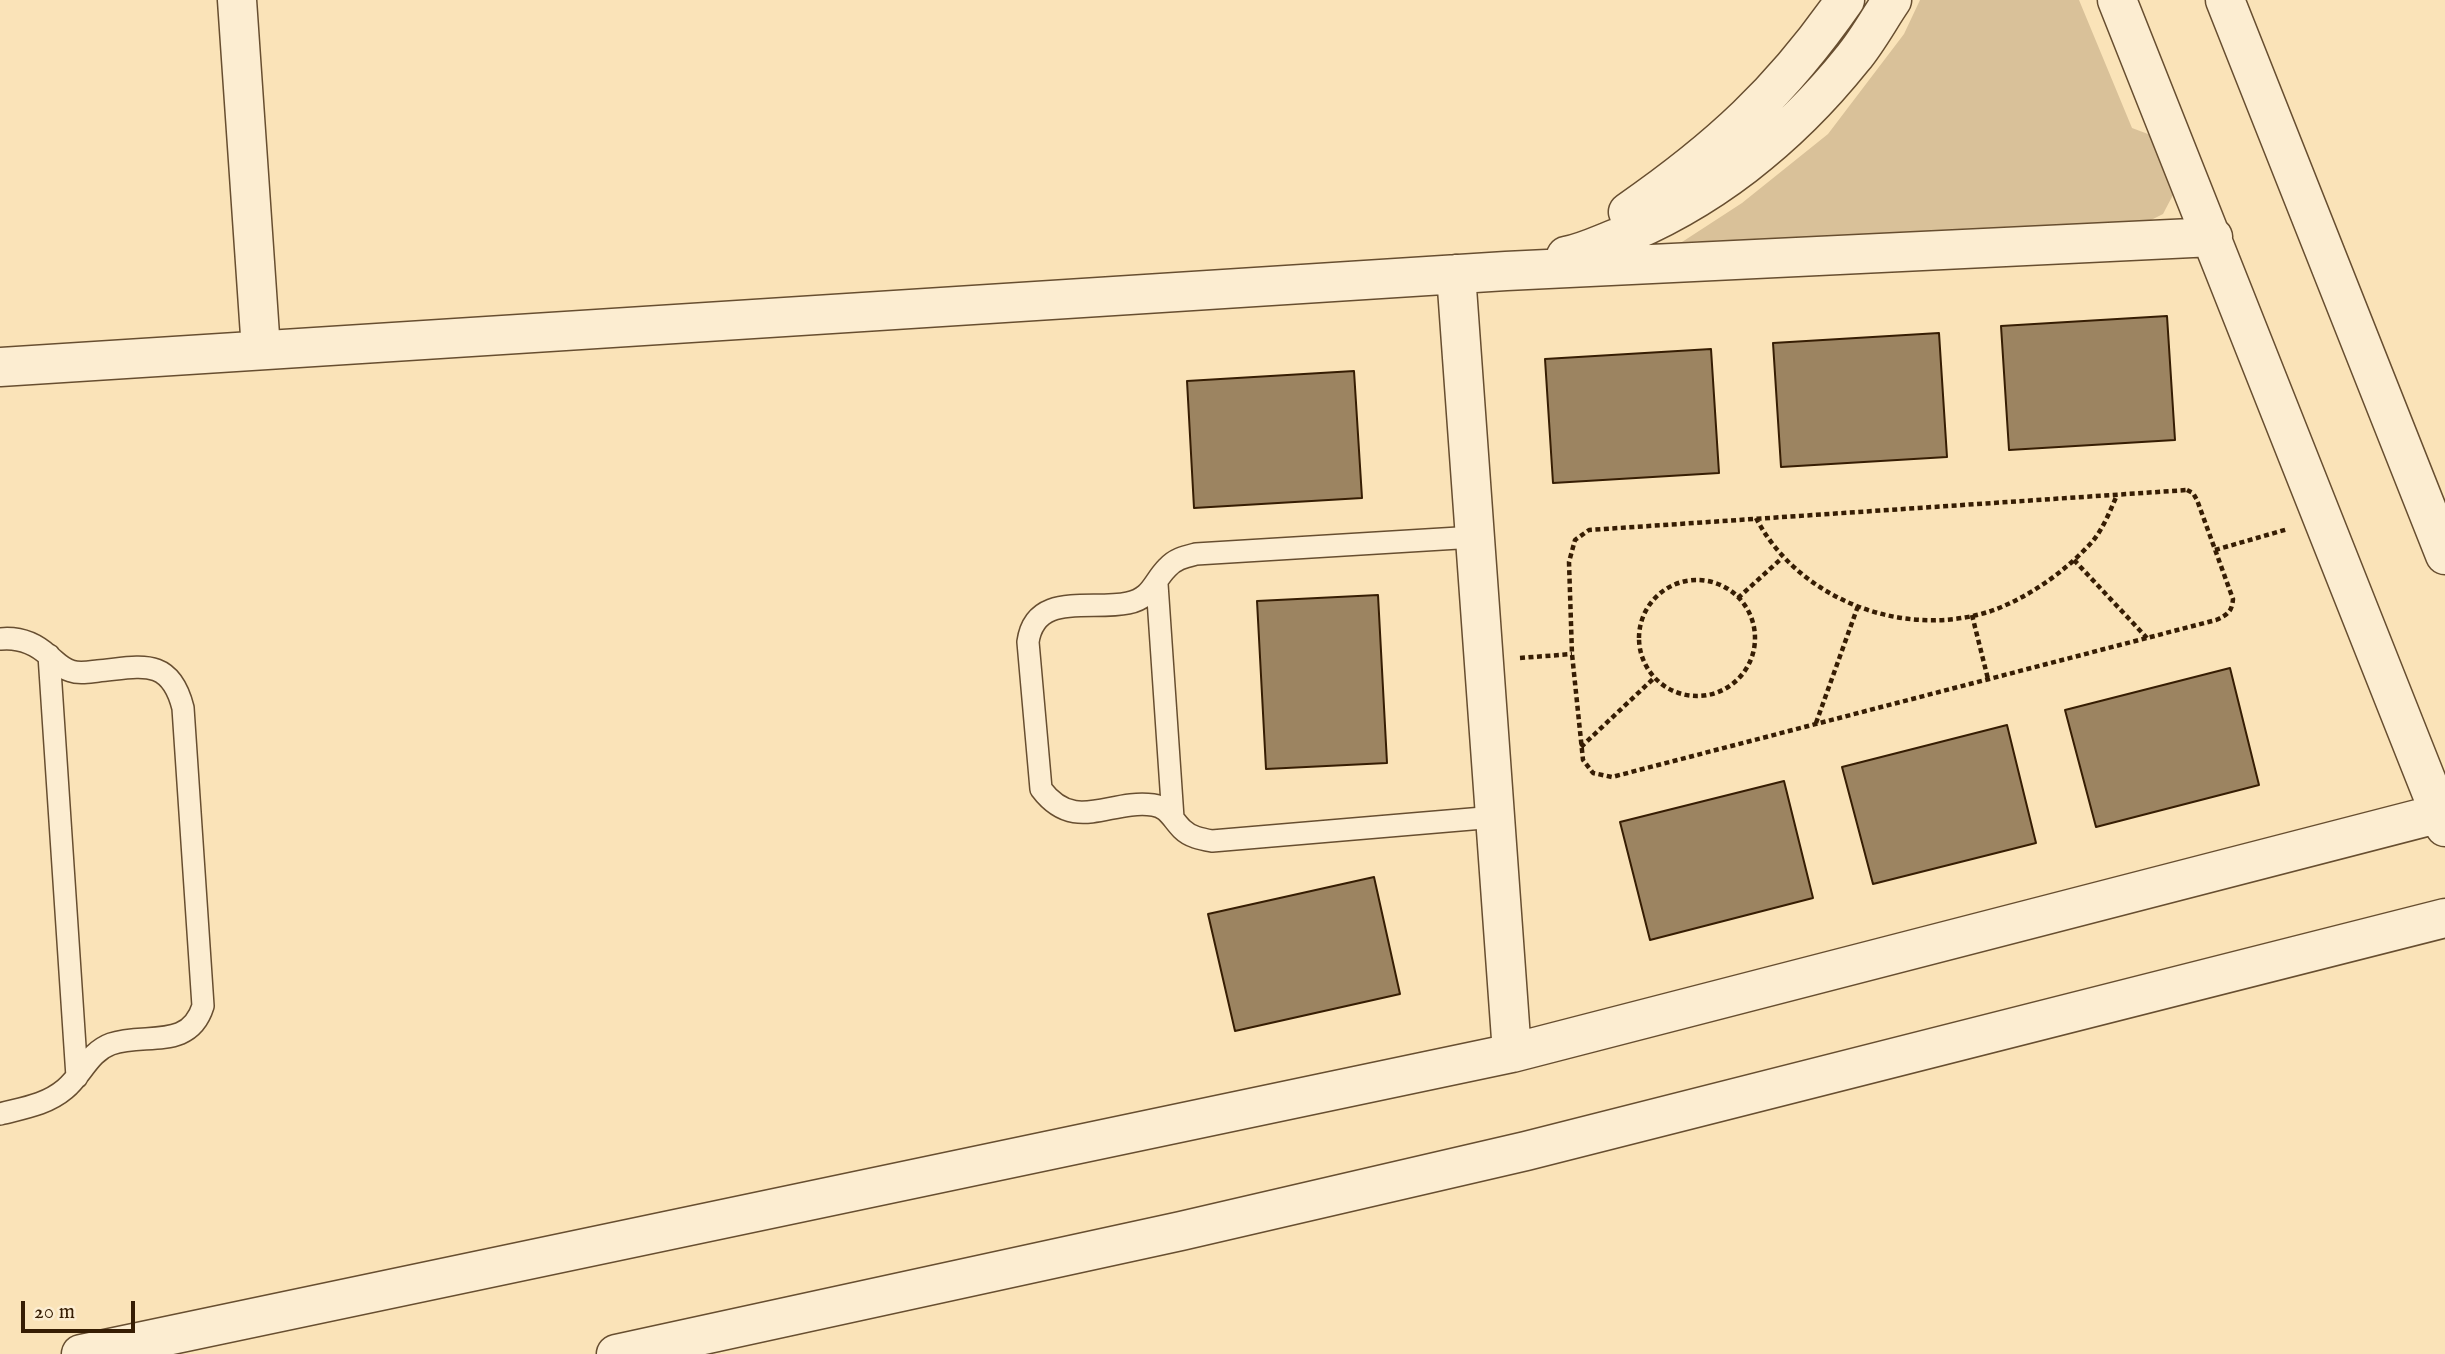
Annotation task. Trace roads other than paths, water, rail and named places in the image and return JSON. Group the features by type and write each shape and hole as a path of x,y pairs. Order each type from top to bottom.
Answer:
{"street":[{"path":"237,0 261,350"},
{"path":"1506,271 1566,246 1624,214 1678,178 1728,136 1775,91 1817,40 1845,0"},
{"path":"1506,271 1574,255 1639,230 1701,197 1724,181 1758,156 1810,109 1855,56 1892,0"},
{"path":"81,1354 1512,1053 2443,817 2117,0"},
{"path":"2225,0 2445,555"},
{"path":"0,367 1506,271 2213,237"},
{"path":"1456,274 1512,1053"},
{"path":"616,1354 1127,1243 1526,1151 2445,918"}],"lane":[{"path":"1475,537 1196,554 1179,559 1165,569 1157,584 1139,599 1128,603 1051,609 1038,616 1030,628 1028,642 1041,789 1052,803 1068,812 1151,804 1167,811 1183,830 1196,838 1212,841 1495,817"},
{"path":"1157,584 1173,818"},
{"path":"0,639 22,639 37,645 60,667 73,673 145,667 164,673 178,688 183,708 202,1006 198,1020 189,1030 176,1036 111,1044 97,1051 65,1088 37,1105 0,1114"},
{"path":"49,655 77,1077"}]}
